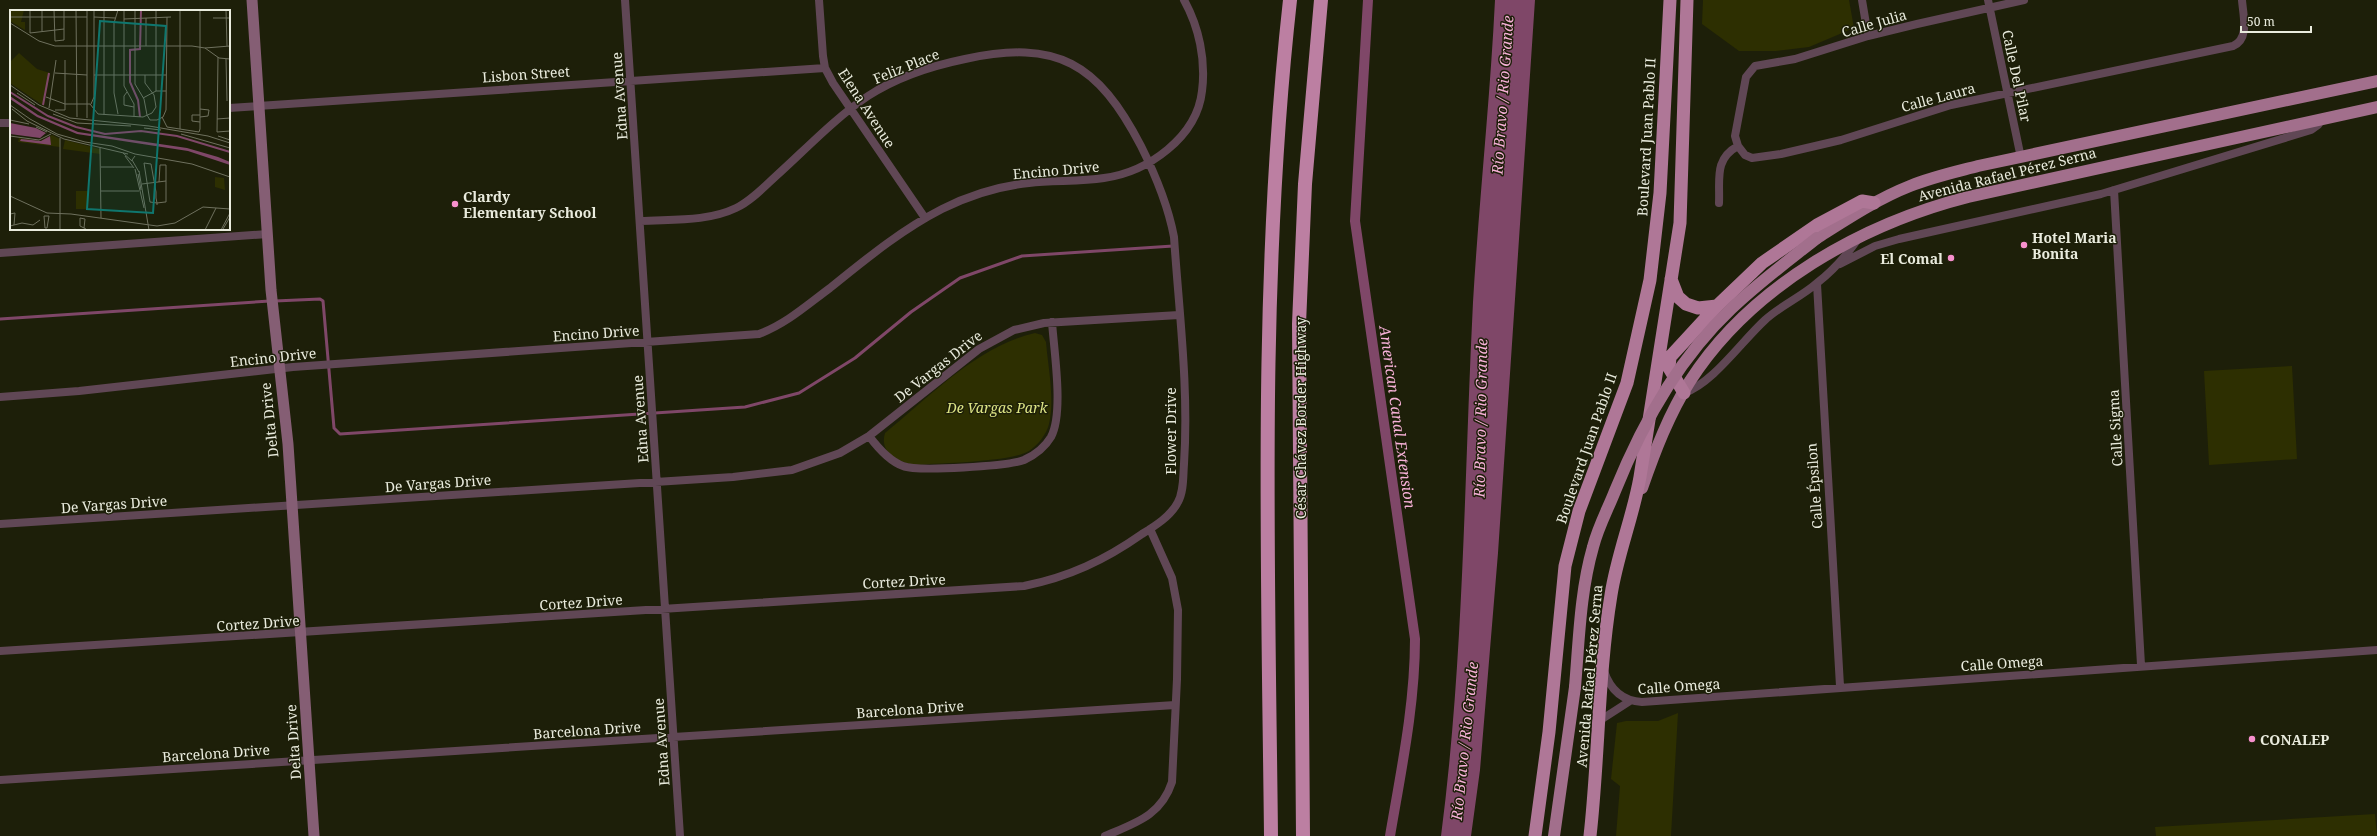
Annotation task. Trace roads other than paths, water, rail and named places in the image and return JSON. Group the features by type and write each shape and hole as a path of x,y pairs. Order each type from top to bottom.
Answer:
{"highway":[{"path":"1271,836 1268,311 1279,118 1290,0"},
{"name":"César Chávez Border Highway","path":"1303,836 1299,324 1305,184 1321,0"},
{"name":"Boulevard Juan Pablo II","path":"1535,836 1549,732 1565,566 1579,511 1627,383 1650,280 1660,193 1670,0"},
{"path":"1635,506 1680,223 1683,169 1687,0"},
{"path":"1684,393 1669,368 1670,357 1743,279 1762,263 1817,225 1862,201 1874,204"},
{"path":"1671,278 1678,297 1686,304 1698,308 1718,306"},
{"name":"Avenida Rafael Pérez Serna","path":"1590,836 1603,668 1611,593 1635,506"}],"main road":[{"name":"Delta Drive","path":"252,0 268,234 279,369 288,444 314,836"},
{"name":"Avenida Rafael Pérez Serna","path":"1554,836 1575,687 1581,615 1593,545 1628,460 1646,422 1667,386 1729,310 1750,290 1817,238 1874,204 1910,186 1934,178 2377,81"},
{"name":"Avenida Rafael Pérez Serna","path":"1635,506 1668,422 1684,393 1713,350 1734,326 1771,293 1808,267 1859,238 1908,215 1954,200 2377,107"}],"street":[{"name":"Edna Avenue","path":"624,0 631,80 680,836"},
{"name":"Elena Avenue","path":"819,0 825,68 833,83 925,218"},
{"path":"1149,161 1182,137 1192,125 1202,98 1203,82 1200,41 1184,0"},
{"path":"1862,0 1868,36"},
{"name":"Calle Julia","path":"1738,146 1735,136 1746,77 1755,66 1814,54 1868,36 1989,4 2024,0"},
{"name":"Calle Laura","path":"1738,146 1745,155 1752,158 1781,154 1841,140 1951,105 2233,46 2241,41 2244,35 2242,0"},
{"name":"Calle Del Pilar","path":"1989,4 2022,158"},
{"name":"Feliz Place","path":"640,221 710,216 735,209 744,204 772,180 851,108 881,89 927,69 969,58 1001,53 1042,53 1069,62 1083,70 1101,84 1126,118 1149,161"},
{"name":"Lisbon Street","path":"230,108 825,68"},
{"path":"1684,393 1694,390 1706,381 1765,320 1816,284 1840,264 1875,246 1899,239 2114,190 2311,130 2318,126 2322,119"},
{"path":"0,123 10,122"},
{"path":"1719,203 1721,160 1728,152 1738,146"},
{"name":"Encino Drive","path":"0,396 80,391 279,369 748,336 774,328 797,314 893,238 944,208 992,191 1029,183 1104,178 1130,171 1149,161"},
{"name":"Flower Drive","path":"1149,161 1170,218 1179,315 1185,420 1182,491 1178,503 1170,514 1150,529"},
{"name":"Calle Sigma","path":"2114,190 2140,666"},
{"path":"0,253 268,234"},
{"path":"1840,264 1859,238"},
{"name":"Calle Épsilon","path":"1816,284 1840,686"},
{"name":"De Vargas Drive","path":"0,524 733,477 792,470 840,453 869,436 979,349 1014,330 1052,322 1179,315"},
{"path":"869,436 896,463 917,469 1010,463 1032,456 1040,450 1051,436 1058,415 1052,322"},
{"path":"1105,836 1147,816 1157,809 1167,796 1172,782 1179,626 1177,598 1164,555 1150,529"},
{"name":"Cortez Drive","path":"0,651 1024,586 1047,581 1088,567 1150,529"},
{"name":"Calle Omega","path":"1630,702 1840,686 2377,650"},
{"path":"1599,721 1630,702 1614,689 1603,668"},
{"name":"Barcelona Drive","path":"0,780 1176,706"}],"water":[{"name":"Río Bravo / Rio Grande","path":"1495,0 1535,0 1498,553 1480,770 1471,836 1441,836 1449,770 1459,636 1473,302"}],"waterway":[{"name":"American Canal Extension","path":"1368,0 1355,221 1415,639 1413,688 1410,713 1390,836"},
{"path":"275,301 320,299 323,301 334,428 340,434 745,407 799,393 855,358 911,312 960,278 1022,256 1173,246"},
{"path":"0,319 270,301"}],"place":[{"name":"Clardy Elementary School","path":"455,204"},
{"name":"Hotel Maria Bonita","path":"2024,245"},
{"name":"El Comal","path":"1951,258"},
{"name":"CONALEP","path":"2252,739"}],"park label":[{"name":"De Vargas Park","path":"997,407"}]}
